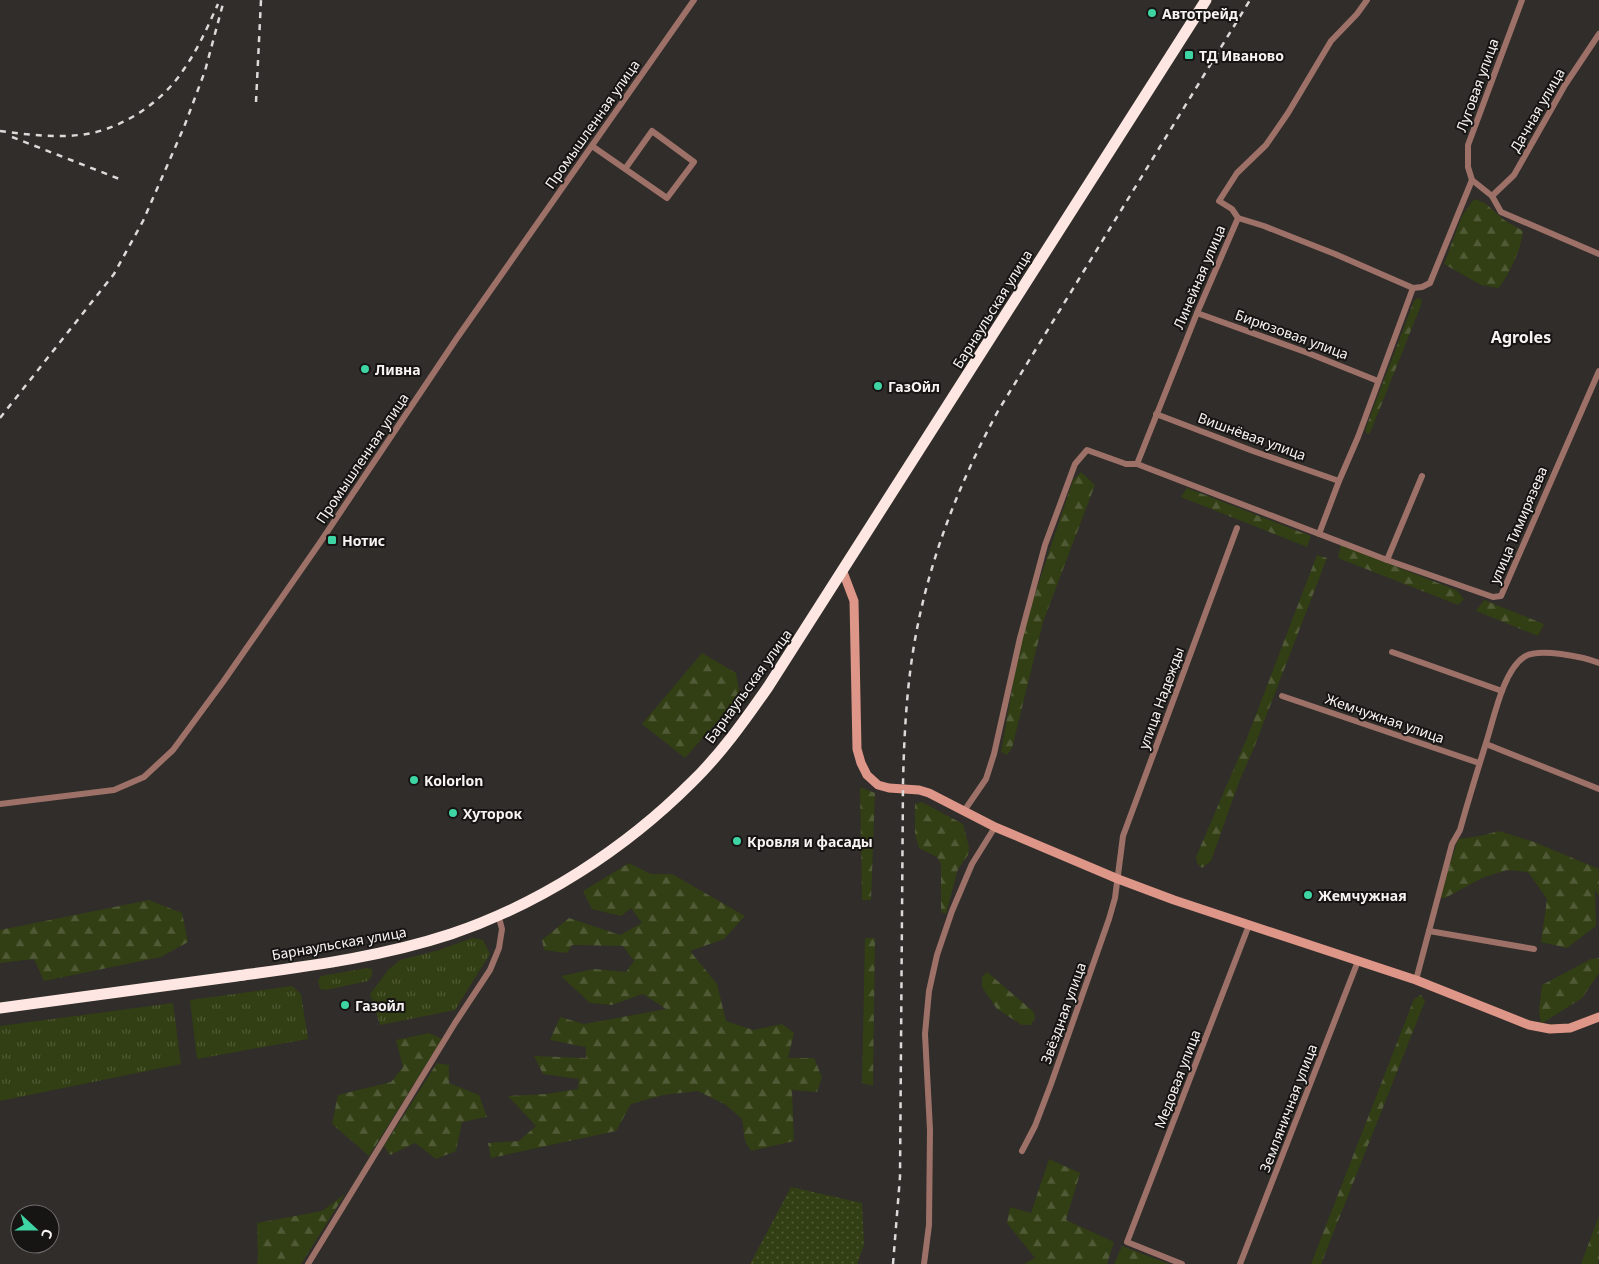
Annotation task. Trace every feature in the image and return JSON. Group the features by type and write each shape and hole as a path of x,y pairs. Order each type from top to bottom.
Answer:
{"highway":[{"name":"Барнаульская улица","path":"0,1008 328,964 402,948 452,934 551,888 599,858 653,818 693,781 717,755 747,717 795,648 1206,0"}],"street":[{"name":"Промышленная улица","path":"0,804 114,790 144,777 173,750 319,544 457,338 694,0"},
{"name":"Линейная улица","path":"1137,464 1197,312 1238,218 1232,209 1219,201 1237,173 1266,145 1288,113 1331,41 1357,14 1367,0"},
{"name":"Луговая улица","path":"1472,180 1468,166 1468,145 1522,0"},
{"name":"Дачная улица","path":"1492,196 1514,175 1565,85 1599,34"},
{"path":"592,146 625,169 667,198 694,162 652,132 625,169"},
{"path":"1238,218 1264,226 1335,254 1413,288 1422,287 1430,283 1472,180 1492,196 1501,212 1599,254"},
{"path":"1319,534 1358,437 1413,288"},
{"name":"Бирюзовая улица","path":"1197,312 1308,352 1378,381"},
{"name":"улица Тимирязева","path":"964,811 986,779 994,754 1020,638 1045,545 1076,464 1087,450 1126,464 1137,464 1387,560 1493,597 1501,596 1599,370"},
{"name":"Вишнёвая улица","path":"1156,414 1339,481"},
{"path":"1387,560 1422,476"},
{"name":"улица Надежды","path":"1118,879 1124,836 1237,528"},
{"path":"843,572 854,601 857,750 864,769 878,784 889,788 918,790 929,793 995,827 1118,879 1249,925 1416,980 1529,1025 1550,1029 1570,1028 1599,1017"},
{"path":"1392,652 1502,691"},
{"path":"1416,980 1452,844 1460,830 1502,691 1516,665 1526,655 1555,653 1599,663"},
{"name":"Жемчужная улица","path":"1282,696 1479,763"},
{"path":"1486,744 1599,789"},
{"path":"924,1264 929,1225 930,1130 925,1034 929,991 936,955 952,911 972,864 995,827"},
{"name":"Звёздная улица","path":"1022,1151 1035,1126 1084,993 1109,919 1118,879"},
{"path":"308,1264 455,1023 490,970 502,929 498,914"},
{"name":"Медовая улица","path":"1182,1264 1127,1242 1249,925"},
{"path":"1430,931 1534,949"},
{"name":"Земляничная улица","path":"1240,1264 1358,960"}],"green space":[{"path":"1474,199 1485,203 1504,220 1523,231 1514,261 1498,288 1481,285 1444,264 1462,216"},
{"path":"1418,298 1422,300 1421,305 1372,428 1369,434 1367,434 1365,430 1414,301"},
{"path":"1081,472 1095,485 1043,622 1012,748 1007,755 1001,752 1022,633 1073,480"},
{"path":"1187,488 1311,536 1307,547 1181,497"},
{"path":"1341,545 1456,590 1464,599 1458,605 1338,558"},
{"path":"1317,555 1327,558 1239,782 1211,861 1202,868 1197,863 1196,857 1247,738"},
{"path":"1484,600 1544,624 1538,636 1476,611"},
{"path":"702,653 736,673 740,696 685,758 642,724"},
{"path":"860,787 875,793 871,900 862,900"},
{"path":"922,802 963,824 969,847 968,855 958,869 946,914 941,912 941,864 937,857 919,848 915,835 915,804"},
{"path":"1499,831 1534,842 1599,869 1599,896 1595,889 1596,926 1567,948 1541,942 1547,899 1528,872 1507,870 1482,878 1445,898 1441,898 1458,839"},
{"path":"629,863 651,874 672,874 745,916 724,939 690,951 717,984 726,1021 753,1030 782,1024 794,1033 788,1058 814,1058 822,1077 817,1092 792,1090 794,1141 751,1151 745,1141 742,1119 726,1105 698,1091 663,1095 631,1104 616,1131 491,1158 488,1143 519,1141 536,1126 508,1096 546,1094 578,1089 579,1079 543,1074 534,1056 586,1058 586,1047 550,1040 560,1017 584,1024 666,1009 643,994 612,1005 590,1003 561,976 594,969 626,972 634,961 623,946 572,945 567,953 544,950 542,940 569,918 620,935 642,923 631,908 621,916 592,909 583,891"},
{"path":"149,900 182,913 188,942 161,957 44,981 34,959 0,963 0,930"},
{"path":"472,938 483,940 490,954 455,1010 380,1025 370,994 389,969 400,960 439,950"},
{"path":"865,938 875,938 873,1086 862,1083"},
{"path":"1599,958 1599,973 1582,998 1541,1024 1539,1011 1542,985 1591,959"},
{"path":"367,968 372,969 372,976 368,981 326,990 320,989 318,981 321,976"},
{"path":"987,972 1034,1012 1035,1018 1031,1025 1022,1025 997,1009 982,987 982,977"},
{"path":"292,986 301,994 308,1039 197,1059 190,1000"},
{"path":"1421,995 1425,1001 1321,1264 1311,1264 1414,999"},
{"path":"173,1003 181,1064 0,1101 0,1026"},
{"path":"429,1033 442,1039 369,1156 332,1124 338,1095 391,1082 403,1067 396,1040"},
{"path":"437,1063 449,1065 449,1083 479,1095 487,1117 462,1122 456,1151 436,1159 415,1143 390,1155 384,1146"},
{"path":"1049,1159 1080,1173 1066,1220 1114,1242 1107,1264 1024,1264 1035,1258 1007,1223 1010,1207 1031,1213"},
{"path":"791,1187 862,1203 864,1245 857,1264 750,1264"},
{"path":"345,1194 301,1264 257,1264 257,1223 322,1211"},
{"path":"1599,1216 1598,1264 1581,1264"},
{"path":"1122,1246 1169,1264 1114,1264"}],"railway":[{"path":"0,418 114,274 143,221 184,127 205,71 224,0"},
{"path":"256,102 261,0"},
{"path":"893,1264 900,1177 905,736 912,658 925,593 944,531 956,500 998,411 1250,0"},
{"path":"0,131 46,136 81,135 105,129 132,117 156,101 176,80 207,29 218,4"},
{"path":"12,137 122,180"}],"place":[{"name":"Автотрейд","path":"1152,13"},
{"name":"ТД Иваново","path":"1189,55"},
{"name":"Ливна","path":"365,369"},
{"name":"ГазОйл","path":"878,386"},
{"name":"Нотис","path":"332,540"},
{"name":"Kolorlon","path":"414,780"},
{"name":"Хуторок","path":"453,813"},
{"name":"Кровля и фасады","path":"737,841"},
{"name":"Жемчужная","path":"1308,895"},
{"name":"Газойл","path":"345,1005"}],"district":[{"name":"Agroles","path":"1521,337"}]}
